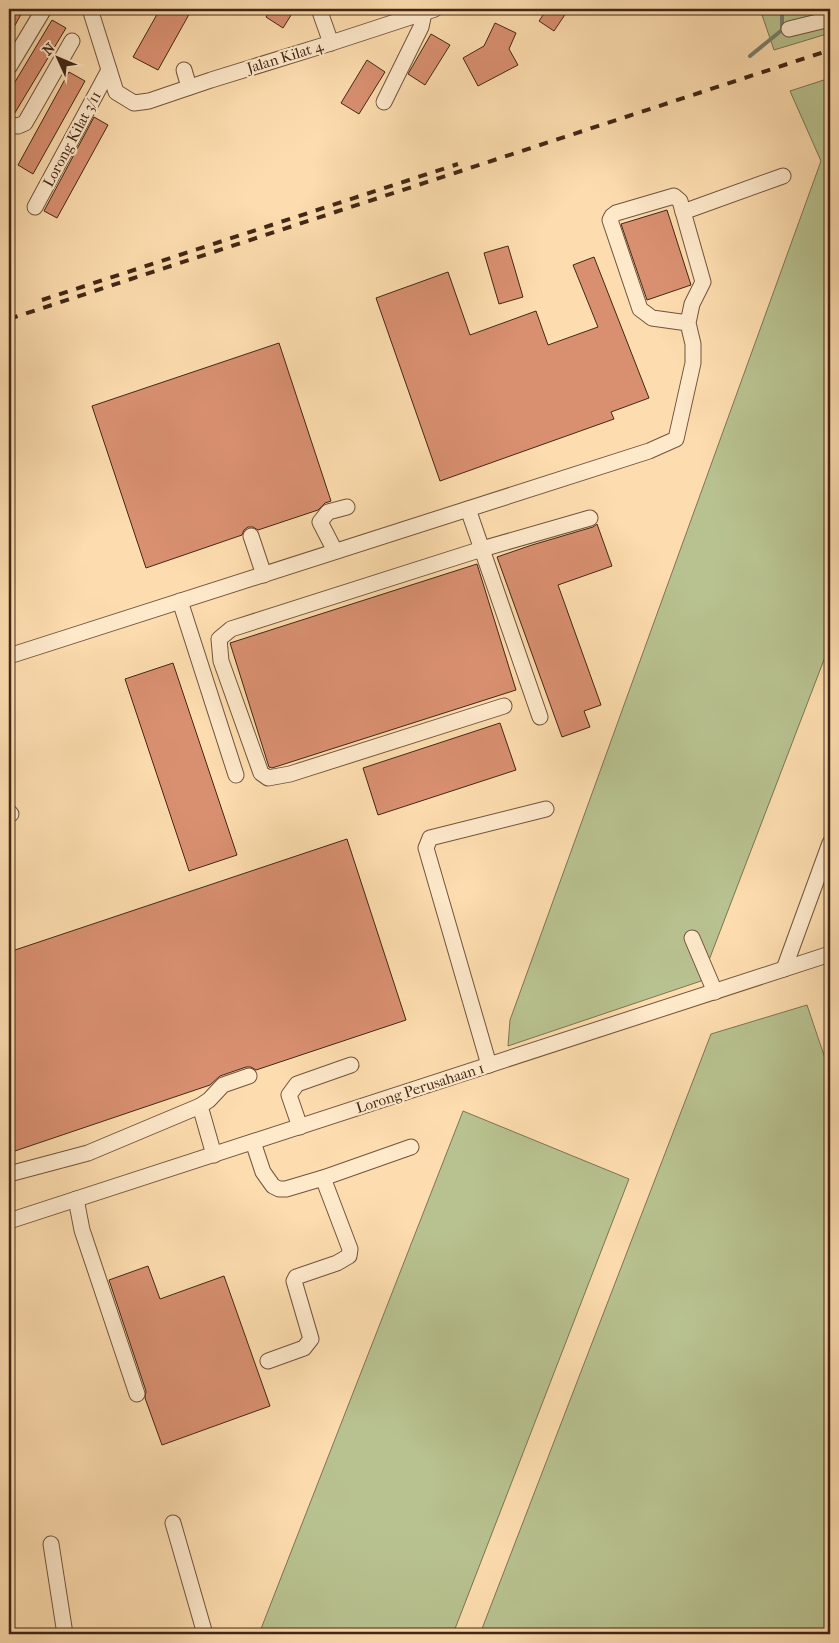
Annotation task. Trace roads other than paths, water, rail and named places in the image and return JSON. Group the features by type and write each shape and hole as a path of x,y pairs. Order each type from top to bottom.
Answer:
{"street":[{"path":"9,68 44,9"},
{"path":"90,9 109,70"},
{"path":"320,9 331,43"},
{"path":"384,102 429,11"},
{"name":"Jalan Kilat 4","path":"109,70 116,92 134,103 149,101 429,11"},
{"path":"789,30 830,19"},
{"path":"9,125 18,126 25,123 72,41"},
{"name":"Lorong Kilat 3/11","path":"35,207 109,70"},
{"path":"184,70 189,87"},
{"path":"683,212 783,176"},
{"path":"9,656 649,451 676,439 693,362 693,344 688,323 692,304 704,282 680,201 674,196 616,213 610,220 640,309 652,318 688,323"},
{"path":"335,552 320,522 328,512 347,507"},
{"path":"468,509 540,716"},
{"path":"504,706 290,774 268,778 261,773 221,661 219,639 231,629 482,549 590,518"},
{"path":"251,536 264,574"},
{"path":"180,602 236,776"},
{"path":"489,1065 426,848 430,838 546,809"},
{"path":"784,969 830,843"},
{"path":"692,938 715,992"},
{"name":"Lorong Perusahaan 1","path":"9,1221 830,954"},
{"path":"300,1127 289,1095 297,1084 351,1065"},
{"path":"9,1174 88,1153 200,1106 210,1100 223,1085 249,1076"},
{"path":"200,1106 214,1154"},
{"path":"253,1142 263,1172 273,1186 279,1189 322,1178 411,1147"},
{"path":"268,1361 304,1348 311,1339 294,1281 296,1277 337,1263 349,1256 350,1249 322,1178"},
{"path":"76,1199 82,1230 137,1394"},
{"path":"173,1523 205,1634"},
{"path":"51,1544 65,1634"}],"waterway":[{"path":"750,56 782,30 782,9"}],"railway":[{"path":"9,319 830,50"},
{"path":"42,300 458,164"}]}
